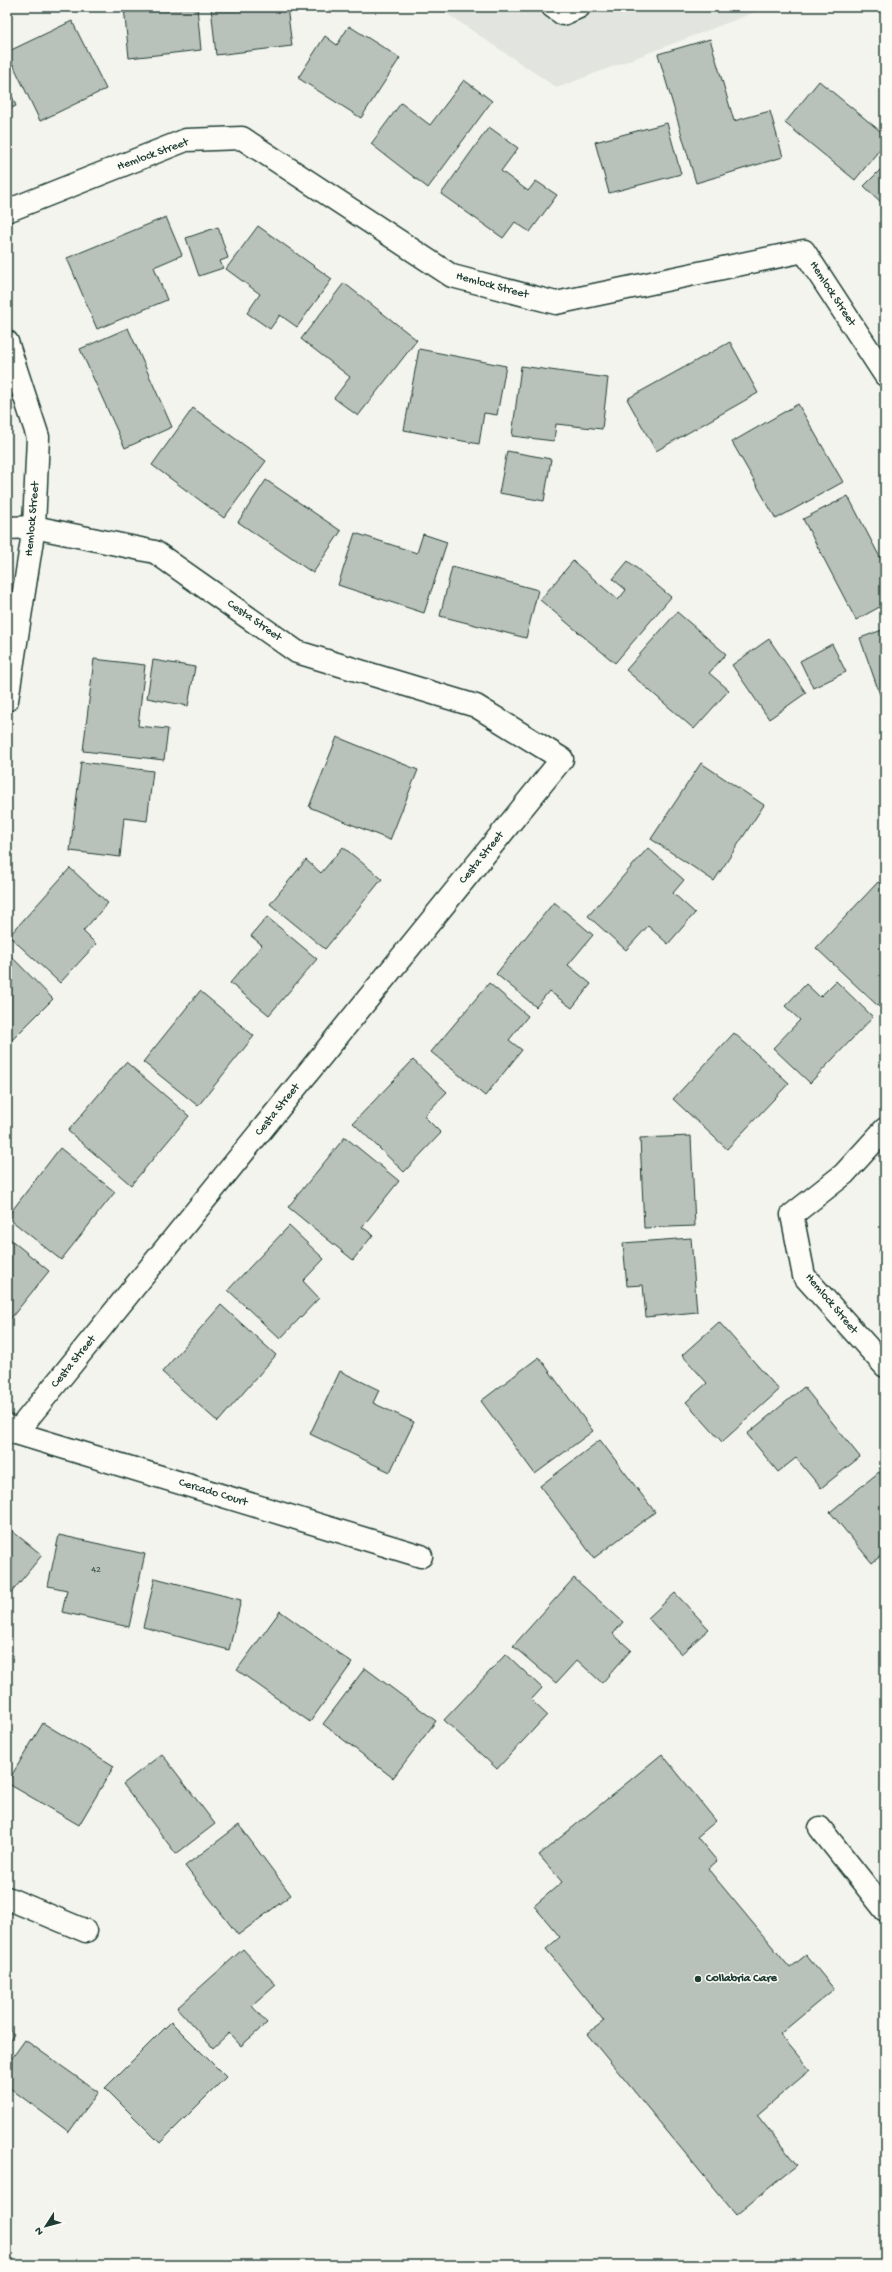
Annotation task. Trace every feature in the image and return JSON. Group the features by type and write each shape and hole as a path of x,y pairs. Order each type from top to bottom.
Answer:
{"street":[{"path":"553,7 563,14 579,7"},
{"name":"Hemlock Street","path":"7,211 186,140 242,138 452,276 556,303 804,251 885,375"},
{"name":"Hemlock Street","path":"7,342 38,437 34,527 7,700"},
{"name":"Cesta Street","path":"7,528 34,527 155,552 297,652 476,706 562,760 12,1430"},
{"name":"Hemlock Street","path":"885,1129 844,1174 792,1215 804,1276 885,1366"},
{"name":"Cercado Court","path":"12,1430 421,1556"},
{"path":"820,1828 885,1910"},
{"path":"7,1898 86,1932"}],"shaded area":[{"path":"437,7 769,7 557,88"}],"building":[{"path":"124,7 197,7 201,50 129,58"},
{"path":"211,7 287,7 292,46 216,55"},
{"path":"72,21 106,89 40,121 7,52"},
{"path":"349,26 400,58 361,118 298,78 325,36 337,45"},
{"path":"710,39 734,121 770,111 783,157 696,183 658,54"},
{"path":"464,80 492,101 428,188 371,144 401,103 430,125"},
{"path":"819,81 885,135 885,143 855,180 785,123"},
{"path":"7,83 16,106 7,110"},
{"path":"667,123 681,174 609,193 595,142"},
{"path":"489,127 518,148 501,171 528,191 536,181 557,195 530,232 515,222 503,238 441,194"},
{"path":"885,165 885,206 864,186"},
{"path":"166,217 182,255 154,267 167,300 97,329 67,258"},
{"path":"258,226 332,279 297,327 280,315 270,329 247,313 260,294 226,269"},
{"path":"218,227 228,258 220,261 223,268 199,276 186,238"},
{"path":"344,283 417,340 358,416 334,398 350,377 301,339"},
{"path":"128,328 172,427 125,448 80,349"},
{"path":"730,342 758,393 656,451 627,399"},
{"path":"419,349 506,366 497,415 484,413 479,444 404,430"},
{"path":"521,366 608,378 602,429 556,424 554,441 512,436"},
{"path":"798,404 843,482 776,519 732,442"},
{"path":"193,408 266,461 224,518 152,465"},
{"path":"507,451 551,459 544,501 499,493"},
{"path":"266,480 341,531 313,573 238,522"},
{"path":"848,496 885,567 885,604 856,620 803,519"},
{"path":"355,533 417,553 423,534 447,542 424,613 338,585"},
{"path":"573,561 618,600 626,590 613,579 628,561 671,597 615,663 540,600"},
{"path":"452,567 538,590 526,638 440,616"},
{"path":"677,612 726,654 709,673 729,690 694,729 626,670"},
{"path":"885,629 885,709 860,638"},
{"path":"769,639 806,693 769,719 732,665"},
{"path":"832,644 846,672 813,688 800,661"},
{"path":"94,659 145,665 138,726 168,729 164,760 83,751"},
{"path":"153,660 195,667 188,706 147,698"},
{"path":"337,737 418,770 390,840 309,807"},
{"path":"81,762 153,771 147,821 124,818 120,857 70,851"},
{"path":"701,763 764,805 714,881 651,839"},
{"path":"343,847 382,879 325,949 270,904 306,860 321,873"},
{"path":"648,848 684,880 673,893 695,913 668,944 648,926 626,950 588,916"},
{"path":"70,868 108,903 83,931 96,944 60,983 9,936"},
{"path":"878,882 885,888 885,1001 879,1007 816,948"},
{"path":"554,902 593,935 568,965 591,984 572,1008 549,991 536,1007 496,974"},
{"path":"267,917 317,959 269,1015 230,983 262,945 251,936"},
{"path":"7,952 53,999 9,1043 7,1041"},
{"path":"836,981 873,1017 810,1083 773,1048 800,1020 785,1006 806,984 820,997"},
{"path":"489,983 528,1016 509,1040 522,1050 485,1096 431,1052"},
{"path":"200,991 254,1036 198,1106 143,1062"},
{"path":"734,1033 789,1083 727,1149 673,1099"},
{"path":"413,1060 447,1092 424,1116 441,1133 404,1172 353,1123"},
{"path":"126,1062 189,1116 131,1185 68,1131"},
{"path":"691,1136 695,1226 644,1228 640,1138"},
{"path":"345,1137 399,1181 362,1227 373,1235 353,1260 288,1207"},
{"path":"60,1148 115,1192 61,1260 7,1217"},
{"path":"289,1226 324,1259 303,1281 319,1298 280,1339 228,1290"},
{"path":"691,1238 697,1312 646,1317 643,1285 627,1286 623,1243"},
{"path":"10,1239 49,1271 7,1323 7,1243"},
{"path":"885,1245 885,1259 878,1252"},
{"path":"221,1305 276,1355 218,1422 162,1372"},
{"path":"719,1322 779,1390 722,1442 686,1402 707,1383 682,1355"},
{"path":"539,1357 593,1431 535,1474 481,1401"},
{"path":"340,1371 379,1390 373,1403 414,1422 390,1472 310,1434"},
{"path":"804,1387 860,1457 821,1488 796,1458 778,1472 747,1434"},
{"path":"600,1440 655,1512 594,1558 540,1486"},
{"path":"879,1472 885,1480 885,1556 883,1554 872,1563 830,1512"},
{"path":"7,1527 42,1555 11,1593 7,1590"},
{"path":"59,1535 145,1554 129,1627 62,1612 67,1590 48,1586"},
{"path":"155,1578 241,1600 229,1650 143,1627"},
{"path":"574,1578 623,1622 613,1634 631,1650 602,1683 577,1660 556,1683 513,1646"},
{"path":"675,1593 709,1629 681,1654 648,1618"},
{"path":"280,1611 352,1663 310,1722 237,1670"},
{"path":"506,1654 542,1688 531,1700 547,1715 497,1769 444,1720"},
{"path":"365,1668 436,1721 393,1778 323,1724"},
{"path":"43,1723 114,1766 79,1825 7,1783"},
{"path":"162,1754 215,1824 176,1854 123,1784"},
{"name":"Collabria Care","path":"662,1754 716,1821 697,1837 717,1861 708,1869 790,1968 806,1955 834,1989 780,2034 810,2070 757,2115 797,2165 736,2215 587,2034 604,2021 546,1949 560,1937 534,1906 562,1882 539,1855"},
{"path":"239,1825 291,1895 238,1935 185,1866"},
{"path":"243,1949 276,1985 252,2006 267,2023 241,2046 229,2033 213,2048 177,2008"},
{"path":"171,2022 226,2077 160,2143 105,2088"},
{"path":"7,2029 14,2034 7,2045"},
{"path":"25,2040 98,2092 69,2132 7,2086 7,2065"}],"place":[{"name":"Collabria Care","path":"698,1979"}]}
